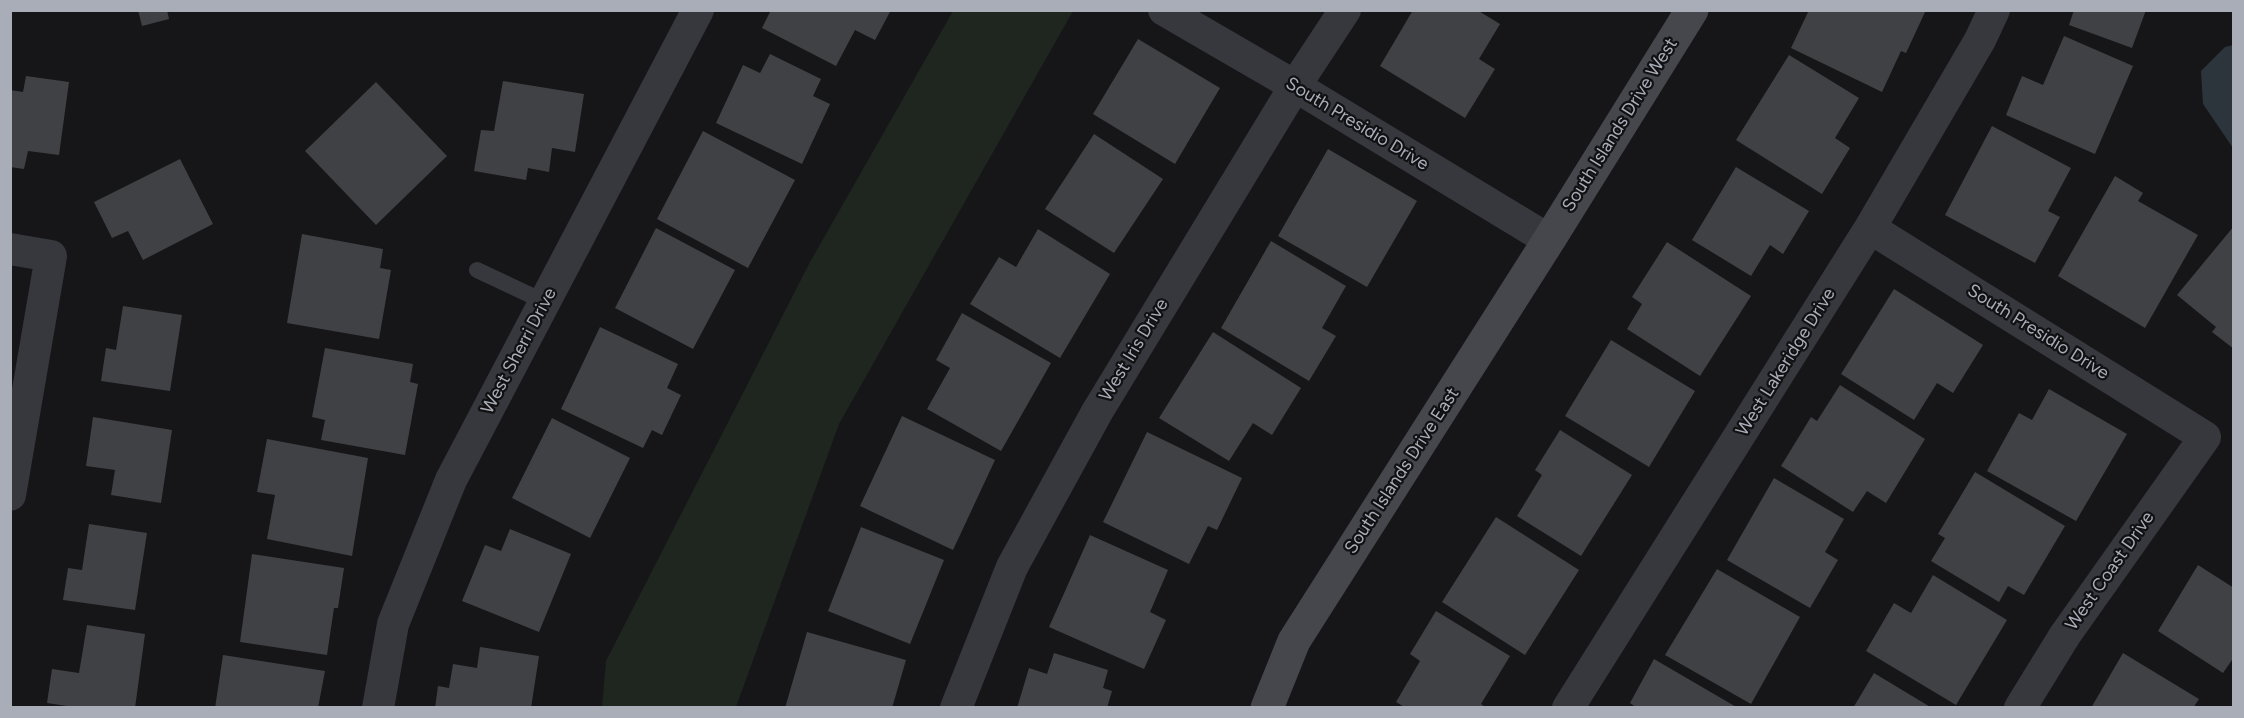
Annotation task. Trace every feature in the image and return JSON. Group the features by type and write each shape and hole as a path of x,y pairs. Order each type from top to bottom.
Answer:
{"street":[{"name":"West Sherri Drive","path":"378,708 393,624 451,480 698,10"},
{"name":"South Presidio Drive","path":"1164,10 1550,240"},
{"name":"West Iris Drive","path":"956,708 1012,567 1097,412 1295,86 1345,10"},
{"name":"South Islands Drive West","path":"1550,240 1692,10"},
{"name":"West Lakeridge Drive","path":"1568,708 1870,228 1980,40 1994,10"},
{"name":"South Presidio Drive","path":"1870,228 2205,437"},
{"name":"South Islands Drive East","path":"1267,708 1294,641 1550,240"},
{"path":"10,249 51,256 10,495"},
{"name":"West Coast Drive","path":"2020,708 2065,635 2205,437"}],"lane":[{"path":"477,270 545,302"}],"shaded area":[{"path":"953,11 1073,11 839,424 736,707 602,707 606,661 810,262"},
{"path":"2234,45 2233,148 2203,104 2201,71 2225,47"}],"building":[{"path":"138,10 167,10 169,19 142,26"},
{"path":"771,10 891,10 875,40 855,30 836,66 762,28"},
{"path":"1413,10 1477,10 1500,24 1479,59 1495,69 1465,118 1380,66"},
{"path":"1809,10 1926,10 1906,53 1901,51 1882,92 1791,48"},
{"path":"2074,10 2146,10 2132,48 2069,25"},
{"path":"2064,36 2133,66 2095,154 2006,115 2022,76 2043,85"},
{"path":"1138,39 1220,88 1175,164 1093,114"},
{"path":"770,54 821,79 813,96 830,104 802,164 716,123 743,65 760,73"},
{"path":"1789,55 1859,98 1835,138 1850,148 1822,194 1736,140"},
{"path":"26,76 69,82 59,155 28,151 24,169 10,167 10,90 23,92"},
{"path":"503,81 584,94 575,152 552,148 549,172 528,168 526,180 474,171 481,130 494,131"},
{"path":"376,82 447,156 376,225 305,151"},
{"path":"1992,126 2071,168 2048,211 2060,217 2035,263 1945,215"},
{"path":"703,131 795,180 748,268 657,219"},
{"path":"1094,134 1163,179 1114,253 1045,209"},
{"path":"1328,149 1417,201 1367,287 1278,236"},
{"path":"180,159 213,224 143,260 128,231 112,238 94,202"},
{"path":"1736,167 1809,211 1783,254 1770,245 1751,276 1692,240"},
{"path":"2115,176 2143,193 2138,201 2198,235 2145,328 2058,276"},
{"path":"2234,226 2234,349 2212,332 2216,327 2177,295"},
{"path":"656,228 735,270 693,349 615,308"},
{"path":"1038,229 1110,274 1060,358 970,304 999,257 1016,267"},
{"path":"302,234 383,249 380,268 391,270 379,339 287,323"},
{"path":"1271,241 1346,286 1322,328 1336,336 1309,381 1221,328"},
{"path":"1667,242 1751,296 1700,376 1627,329 1642,304 1632,297"},
{"path":"1894,289 1983,345 1953,393 1937,383 1914,420 1841,374"},
{"path":"123,306 182,315 170,391 101,381 106,348 116,350"},
{"path":"962,313 1051,363 1001,451 927,409 950,368 936,360"},
{"path":"600,327 678,364 667,388 681,395 662,435 652,430 643,448 561,409"},
{"path":"1213,332 1301,388 1272,435 1253,423 1229,461 1159,418"},
{"path":"1611,340 1695,391 1649,467 1565,416"},
{"path":"325,348 413,364 410,382 418,384 405,455 321,440 325,420 312,417"},
{"path":"1840,385 1925,439 1886,503 1867,491 1853,512 1781,466 1811,417 1817,421"},
{"path":"2049,389 2127,434 2076,521 1987,471 2019,413 2032,420"},
{"path":"902,416 995,460 953,550 860,506"},
{"path":"93,417 172,430 161,503 111,495 115,470 86,466"},
{"path":"552,418 630,458 590,538 512,498"},
{"path":"1560,430 1632,475 1581,556 1517,516 1542,475 1535,470"},
{"path":"1147,432 1242,478 1217,530 1208,526 1189,564 1103,522"},
{"path":"267,439 368,458 352,556 267,539 275,495 257,492"},
{"path":"1975,472 2065,526 2024,595 2008,586 1999,602 1931,561 1945,538 1938,534"},
{"path":"1774,478 1844,519 1825,552 1838,560 1810,608 1727,560"},
{"path":"1496,517 1579,570 1525,655 1442,602"},
{"path":"89,524 147,533 135,610 63,600 68,568 82,570"},
{"path":"861,527 944,560 910,644 828,611"},
{"path":"510,529 571,554 539,632 462,601 485,545 501,551"},
{"path":"1090,535 1168,570 1150,612 1166,620 1144,669 1049,627"},
{"path":"252,554 344,568 338,608 334,608 327,655 240,642"},
{"path":"2198,565 2234,588 2234,657 2223,673 2158,631"},
{"path":"1717,569 1800,617 1751,704 1665,655"},
{"path":"1933,575 2007,620 1956,705 1866,651 1894,603 1911,613"},
{"path":"1436,611 1510,656 1481,704 1487,708 1406,708 1396,702 1420,661 1410,654"},
{"path":"87,625 145,634 135,708 80,708 47,703 52,669 79,673"},
{"path":"807,632 906,660 892,708 785,708"},
{"path":"480,647 539,656 531,708 435,708 438,686 449,688 453,664 477,668"},
{"path":"1054,653 1108,670 1103,688 1112,691 1107,708 1017,708 1029,668 1047,674"},
{"path":"2123,653 2199,699 2193,708 2091,708"},
{"path":"223,655 325,671 318,708 215,708"},
{"path":"1654,659 1738,708 1637,708 1630,703"},
{"path":"1874,673 1932,708 1853,708"}]}
